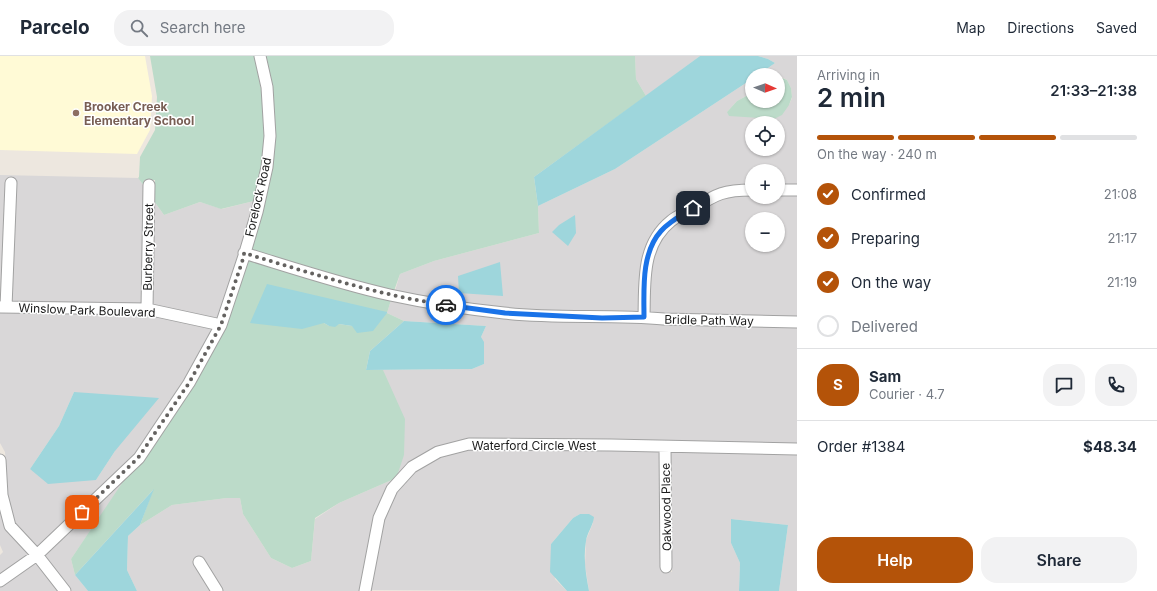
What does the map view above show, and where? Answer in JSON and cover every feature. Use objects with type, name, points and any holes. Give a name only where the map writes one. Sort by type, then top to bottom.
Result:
[{"type":"street","name":"Forelock Road","points":[[0,581],[37,555],[138,458],[189,383],[221,325],[257,212],[267,167],[270,136],[267,87],[260,56]]},
{"type":"street","points":[[3,307],[11,183]]},
{"type":"street","name":"Burberry Street","points":[[147,309],[149,185]]},
{"type":"street","points":[[644,317],[645,277],[648,256],[654,241],[660,232],[672,221],[715,195],[732,190],[745,190]]},
{"type":"street","points":[[785,190],[797,190]]},
{"type":"street","name":"Bridle Path Way","points":[[244,253],[382,293],[505,313],[602,318],[644,317],[664,319],[797,322]]},
{"type":"street","name":"Winslow Park Boulevard","points":[[3,307],[147,309],[221,325]]},
{"type":"street","name":"Waterford Circle West","points":[[365,591],[379,518],[392,489],[412,468],[438,452],[470,444],[797,449]]},
{"type":"street","name":"Oakwood Place","points":[[665,447],[666,567]]},
{"type":"street","points":[[0,460],[2,495],[10,526],[37,555],[65,591]]},
{"type":"street","points":[[199,562],[217,591]]},
{"type":"shaded area","name":"Brooker Creek Elementary School","points":[[0,56],[145,56],[152,96],[150,130],[137,154],[0,150]]},
{"type":"shaded area","points":[[635,56],[700,56],[646,96],[636,79]]},
{"type":"shaded area","points":[[758,56],[797,56],[797,185],[785,185],[785,164],[745,164],[745,185],[732,185],[714,190],[668,217],[656,228],[649,239],[642,256],[638,312],[602,313],[506,308],[432,298],[395,291],[400,274],[434,261],[539,233],[538,206],[615,169],[745,84],[745,97],[737,101],[727,112],[762,108],[785,108],[785,105],[789,105],[792,98],[791,88],[785,79],[785,68],[768,68],[775,63]]},
{"type":"shaded area","points":[[0,175],[138,178],[144,186],[142,304],[11,302],[16,179],[6,178],[0,302]]},
{"type":"shaded area","points":[[733,195],[745,195],[745,204],[785,204],[785,195],[797,195],[797,317],[649,313],[650,277],[653,257],[658,243],[675,225],[718,199]]},
{"type":"shaded area","points":[[154,201],[164,215],[200,202],[222,209],[254,201],[238,256],[239,257],[217,319],[153,306]]},
{"type":"shaded area","points":[[391,300],[505,318],[797,327],[797,444],[469,440],[397,476],[383,370],[472,369],[484,364],[481,337],[486,326],[404,321],[387,313]]},
{"type":"shaded area","points":[[0,312],[146,314],[213,328],[184,380],[134,455],[37,548],[15,524],[8,495],[5,452],[0,443]],"holes":[[[74,392],[115,451],[96,480],[30,469],[59,426]]]},
{"type":"shaded area","points":[[470,449],[610,450],[660,452],[661,572],[672,572],[671,452],[797,454],[797,591],[779,591],[788,525],[732,519],[731,543],[740,563],[739,591],[589,591],[585,565],[586,540],[593,523],[580,514],[573,518],[551,544],[555,579],[567,591],[371,590],[384,520],[397,491],[415,471],[441,456]]},
{"type":"shaded area","points":[[130,473],[71,559],[75,575],[88,591],[72,591],[44,555]]},
{"type":"shaded area","points":[[394,479],[374,517],[359,591],[223,591],[201,556],[192,560],[211,591],[137,591],[127,570],[128,536],[140,525],[172,505],[227,498],[240,498],[243,514],[271,558],[292,568],[311,561],[315,519],[339,503]]},
{"type":"shaded area","points":[[0,508],[29,554],[0,575],[0,555],[3,552],[0,545]]},
{"type":"shaded area","points":[[36,562],[58,591],[0,591],[0,587]]},
{"type":"green space","points":[[150,56],[255,56],[263,106],[265,136],[262,161],[254,201],[221,209],[200,202],[164,215],[154,201],[155,180],[144,180],[144,186],[138,178],[140,157],[155,130],[157,97]]},
{"type":"green space","points":[[266,56],[635,56],[636,79],[646,96],[534,177],[538,206],[539,233],[434,261],[400,274],[394,291],[315,270],[251,250],[272,168],[275,137],[272,87]]},
{"type":"green space","points":[[785,79],[791,88],[792,97],[789,105],[780,116],[729,116],[727,112],[737,101],[745,97],[745,108],[785,108]]},
{"type":"green space","points":[[249,260],[391,300],[387,313],[404,321],[370,351],[366,370],[383,370],[405,419],[404,455],[397,476],[394,479],[339,503],[315,518],[311,561],[292,568],[271,558],[243,514],[240,498],[227,498],[172,505],[140,525],[153,490],[75,575],[71,559],[225,330]],"holes":[[[387,313],[352,326],[339,324],[329,326],[324,323]]]},
{"type":"water","points":[[700,56],[758,56],[775,63],[768,68],[745,68],[745,84],[615,169],[538,206],[534,177]]},
{"type":"water","points":[[575,215],[576,233],[568,246],[552,232],[559,225]]},
{"type":"water","points":[[500,262],[503,296],[459,293],[458,276]]},
{"type":"water","points":[[267,284],[387,313],[373,331],[357,333],[352,326],[339,324],[335,327],[324,323],[302,329],[250,323]]},
{"type":"water","points":[[404,321],[486,326],[481,337],[484,342],[484,364],[472,369],[366,370],[370,351]]},
{"type":"water","points":[[74,392],[159,398],[115,451],[96,480],[48,484],[30,469],[59,426]]},
{"type":"water","points":[[154,489],[140,525],[128,536],[127,570],[137,591],[88,591],[75,575]]},
{"type":"water","points":[[580,514],[589,514],[594,517],[585,547],[585,566],[589,591],[567,591],[550,572],[551,544],[573,518]]},
{"type":"water","points":[[731,519],[788,525],[779,591],[739,591],[740,563],[731,543]]},
{"type":"way so far","points":[[82,512],[138,458],[189,383],[221,325],[244,253],[390,295],[446,305]]},
{"type":"place","name":"Brooker Creek Elementary School","points":[[76,113]]},
{"type":"route","points":[[446,305],[505,313],[602,318],[644,317],[645,277],[648,256],[654,241],[660,232],[672,221],[693,208]]}]
